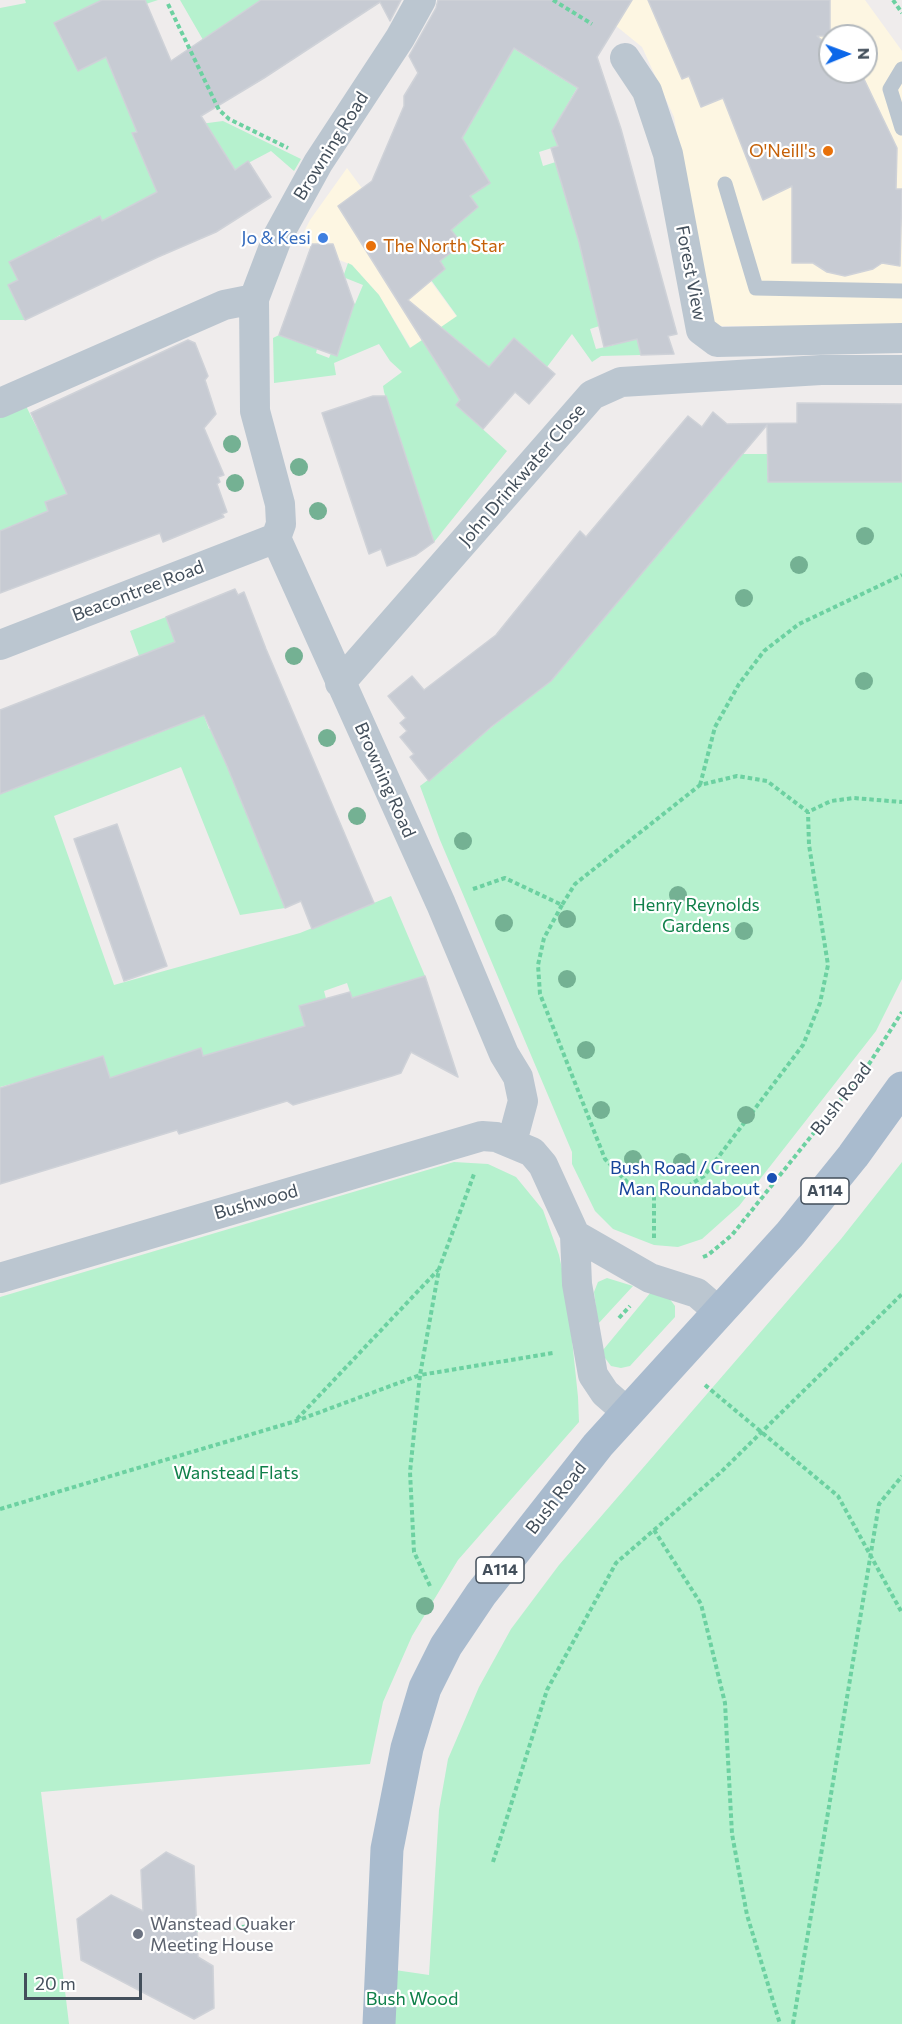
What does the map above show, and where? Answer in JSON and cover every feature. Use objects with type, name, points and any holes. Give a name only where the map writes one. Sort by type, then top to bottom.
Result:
[{"type":"main road","name":"Bush Road","points":[[379,2024],[387,1849],[407,1748],[425,1688],[446,1646],[481,1594],[598,1445],[790,1234],[846,1165],[902,1088]]},
{"type":"street","name":"Browning Road","points":[[421,0],[400,38],[318,163],[278,236],[254,299],[255,411],[280,504],[281,524],[276,537],[441,904],[504,1054],[518,1077],[523,1101],[512,1142]]},
{"type":"street","name":"Forest View","points":[[625,58],[647,91],[668,154],[701,330],[717,342],[902,338]]},
{"type":"street","points":[[0,403],[224,305],[254,299]]},
{"type":"street","name":"John Drinkwater Close","points":[[340,683],[592,395],[621,382],[821,370],[902,370]]},
{"type":"street","name":"Beacontree Road","points":[[0,645],[276,537]]},
{"type":"street","name":"Bushwood","points":[[0,1278],[482,1136],[512,1142]]},
{"type":"street","points":[[512,1142],[532,1152],[543,1165],[575,1235],[577,1284],[593,1374],[605,1393],[628,1413]]},
{"type":"street","points":[[575,1235],[650,1278],[697,1293],[719,1312]]},
{"type":"lane","points":[[902,69],[890,89],[902,128]]},
{"type":"lane","points":[[725,184],[756,288],[902,291]]},
{"type":"path","points":[[553,0],[592,24]]},
{"type":"path","points":[[893,0],[902,13]]},
{"type":"path","points":[[168,4],[219,110],[229,119],[318,163]]},
{"type":"path","points":[[700,785],[715,727],[739,684],[764,651],[799,624],[902,575]]},
{"type":"path","points":[[737,776],[767,781],[808,812],[809,844],[828,965],[820,1004],[803,1045],[704,1176],[680,1191],[654,1192],[627,1182],[605,1160],[540,994],[538,965],[544,938],[575,884],[700,785],[737,776]]},
{"type":"path","points":[[808,812],[831,801],[854,798],[902,802]]},
{"type":"path","points":[[462,892],[505,878],[562,905]]},
{"type":"path","name":"Bush Road","points":[[698,1258],[708,1255],[732,1235],[869,1064],[902,1012]]},
{"type":"path","points":[[430,1586],[414,1552],[411,1484],[420,1375],[439,1269],[479,1162],[482,1136]]},
{"type":"path","points":[[654,1192],[654,1245]]},
{"type":"path","points":[[296,1420],[439,1269]]},
{"type":"path","points":[[493,1862],[546,1690],[616,1563],[764,1432],[902,1294]]},
{"type":"path","points":[[615,1322],[637,1298]]},
{"type":"path","points":[[0,1509],[296,1420],[420,1375],[558,1352]]},
{"type":"path","points":[[705,1385],[838,1496],[902,1613]]},
{"type":"path","points":[[793,2024],[879,1504],[902,1476]]},
{"type":"path","points":[[654,1530],[701,1604],[725,1702],[732,1834],[747,1914],[780,2024]]},
{"type":"path","points":[[197,1930],[284,1924]]},
{"type":"shaded area","points":[[618,0],[865,0],[902,51],[902,326],[718,326],[708,319],[674,117],[642,47],[605,17]]},
{"type":"shaded area","points":[[347,168],[457,317],[411,348],[379,295],[352,265],[298,244],[310,220]]},
{"type":"green space","points":[[25,0],[158,0],[131,9],[153,125],[132,133],[223,121],[301,159],[294,171],[271,151],[235,170],[224,153],[179,202],[121,210],[111,216],[118,230],[109,234],[100,216],[88,221],[98,241],[69,254],[60,235],[50,241],[59,260],[41,246],[29,252],[37,270],[22,256],[10,262],[18,280],[9,285],[25,320],[0,320],[0,8],[26,3]],"holes":[[[54,23],[92,63],[78,71]]]},
{"type":"green space","points":[[180,0],[268,0],[223,26],[235,45],[206,45]]},
{"type":"green space","points":[[492,35],[577,88],[559,119],[561,128],[558,146],[539,152],[543,166],[562,160],[631,316],[590,329],[596,349],[614,345],[636,332],[641,355],[601,356],[592,362],[572,334],[547,367],[514,339],[456,405],[507,451],[434,542],[384,392],[383,386],[402,372],[390,361],[379,344],[334,363],[336,375],[274,383],[273,338],[279,335],[317,349],[316,353],[329,358],[336,341],[341,343],[348,321],[338,297],[355,304],[363,285],[343,277],[348,263],[379,295],[410,348],[422,340],[436,362],[463,346],[441,327],[457,316],[431,280],[445,268],[427,244],[461,244],[451,230],[477,207],[470,196],[490,183],[481,168],[465,178],[451,171],[474,84],[489,92],[498,76],[442,41]]},
{"type":"green space","points":[[26,406],[44,442],[50,440],[58,457],[64,454],[83,473],[112,551],[106,554],[82,489],[46,502],[51,518],[34,525],[31,518],[0,531],[0,415]]},
{"type":"green space","name":"Henry Reynolds Gardens","points":[[743,454],[767,454],[768,482],[902,482],[902,979],[876,1031],[739,1206],[702,1239],[678,1247],[654,1245],[613,1229],[595,1211],[572,1164],[572,1152],[440,840],[420,786],[514,709],[590,634]]},
{"type":"green space","points":[[166,617],[209,729],[236,718],[227,766],[285,908],[240,915],[181,767],[54,816],[114,985],[300,933],[391,896],[425,976],[352,998],[347,983],[324,991],[331,1017],[322,1020],[316,1001],[299,1006],[305,1026],[203,1056],[201,1048],[108,1095],[101,1072],[107,1070],[103,1056],[84,1062],[95,1095],[33,1090],[30,1079],[0,1087],[0,794],[18,787],[77,733],[88,760],[166,730],[130,631]]},
{"type":"green space","name":"Wanstead Flats","points":[[454,1162],[488,1164],[516,1177],[543,1210],[559,1255],[567,1292],[579,1422],[458,1560],[412,1636],[383,1702],[370,1764],[41,1792],[69,2024],[0,2024],[0,1297]]},
{"type":"green space","name":"Bush Wood","points":[[902,1162],[902,2024],[373,2024],[395,1970],[429,1975],[439,1810],[448,1759],[479,1687],[511,1629],[559,1565],[841,1239]]},
{"type":"green space","points":[[607,1278],[633,1286],[598,1324],[594,1292],[598,1282]]},
{"type":"green space","points":[[651,1292],[669,1298],[675,1306],[675,1317],[630,1366],[621,1368],[611,1366],[603,1350]]},
{"type":"building","points":[[102,0],[145,0],[171,61],[261,0],[401,0],[390,21],[380,2],[201,116],[235,170],[248,161],[271,197],[216,232],[25,320],[8,285],[18,280],[9,262],[100,216],[102,221],[157,192],[132,133],[137,132],[106,57],[78,71],[54,23]]},
{"type":"building","points":[[438,0],[632,0],[597,57],[621,129],[677,334],[668,336],[674,354],[641,355],[637,339],[604,347],[579,242],[551,148],[558,146],[552,131],[578,88],[514,48],[462,138],[490,183],[470,196],[478,207],[451,230],[462,244],[440,261],[445,269],[408,300],[489,367],[514,338],[555,374],[529,404],[515,392],[483,429],[456,405],[460,400],[338,206],[372,181],[404,106],[404,96],[418,73],[409,56],[436,8]]},
{"type":"building","points":[[648,0],[830,0],[830,24],[818,24],[818,84],[866,84],[897,148],[896,189],[902,189],[900,266],[882,263],[873,269],[845,276],[827,272],[813,263],[792,263],[792,186],[763,200],[723,98],[701,107],[689,76],[682,79]]},
{"type":"building","points":[[312,244],[333,244],[354,304],[337,356],[279,335]]},
{"type":"building","points":[[188,340],[195,343],[208,376],[205,380],[216,414],[204,428],[224,475],[218,477],[220,482],[217,484],[227,512],[222,514],[224,517],[163,542],[160,533],[0,593],[0,531],[48,511],[45,502],[67,494],[31,413]]},
{"type":"building","points":[[373,396],[386,396],[434,542],[416,555],[387,566],[381,549],[369,554],[322,413]]},
{"type":"building","points":[[797,403],[902,404],[902,482],[768,482],[767,425],[551,681],[491,727],[429,781],[410,757],[414,754],[400,737],[407,731],[400,723],[406,718],[388,696],[412,676],[424,690],[496,635],[580,531],[586,537],[688,416],[702,427],[713,412],[727,424],[797,423]]},
{"type":"building","points":[[235,589],[238,595],[244,592],[374,903],[312,929],[301,901],[285,908],[204,715],[0,794],[0,710],[175,642],[166,617]]},
{"type":"building","points":[[117,824],[167,966],[124,981],[74,839]]},
{"type":"building","points":[[425,976],[458,1077],[411,1052],[401,1073],[392,1076],[293,1105],[287,1101],[179,1134],[177,1130],[0,1184],[0,1088],[103,1056],[110,1078],[201,1048],[203,1056],[305,1026],[299,1006],[350,992],[352,998]]},
{"type":"building","name":"Wanstead Quaker Meeting House","points":[[166,1852],[194,1866],[198,1957],[213,1966],[214,2008],[194,2019],[81,1960],[77,1919],[111,1895],[143,1911],[141,1870]]},
{"type":"place","name":"O'Neill's","points":[[828,151]]},
{"type":"place","name":"Jo & Kesi","points":[[323,238]]},
{"type":"place","name":"The North Star","points":[[371,246]]},
{"type":"place","name":"Bush Road / Green Man Roundabout","points":[[772,1178]]},
{"type":"place","name":"Wanstead Quaker Meeting House","points":[[138,1934]]}]
